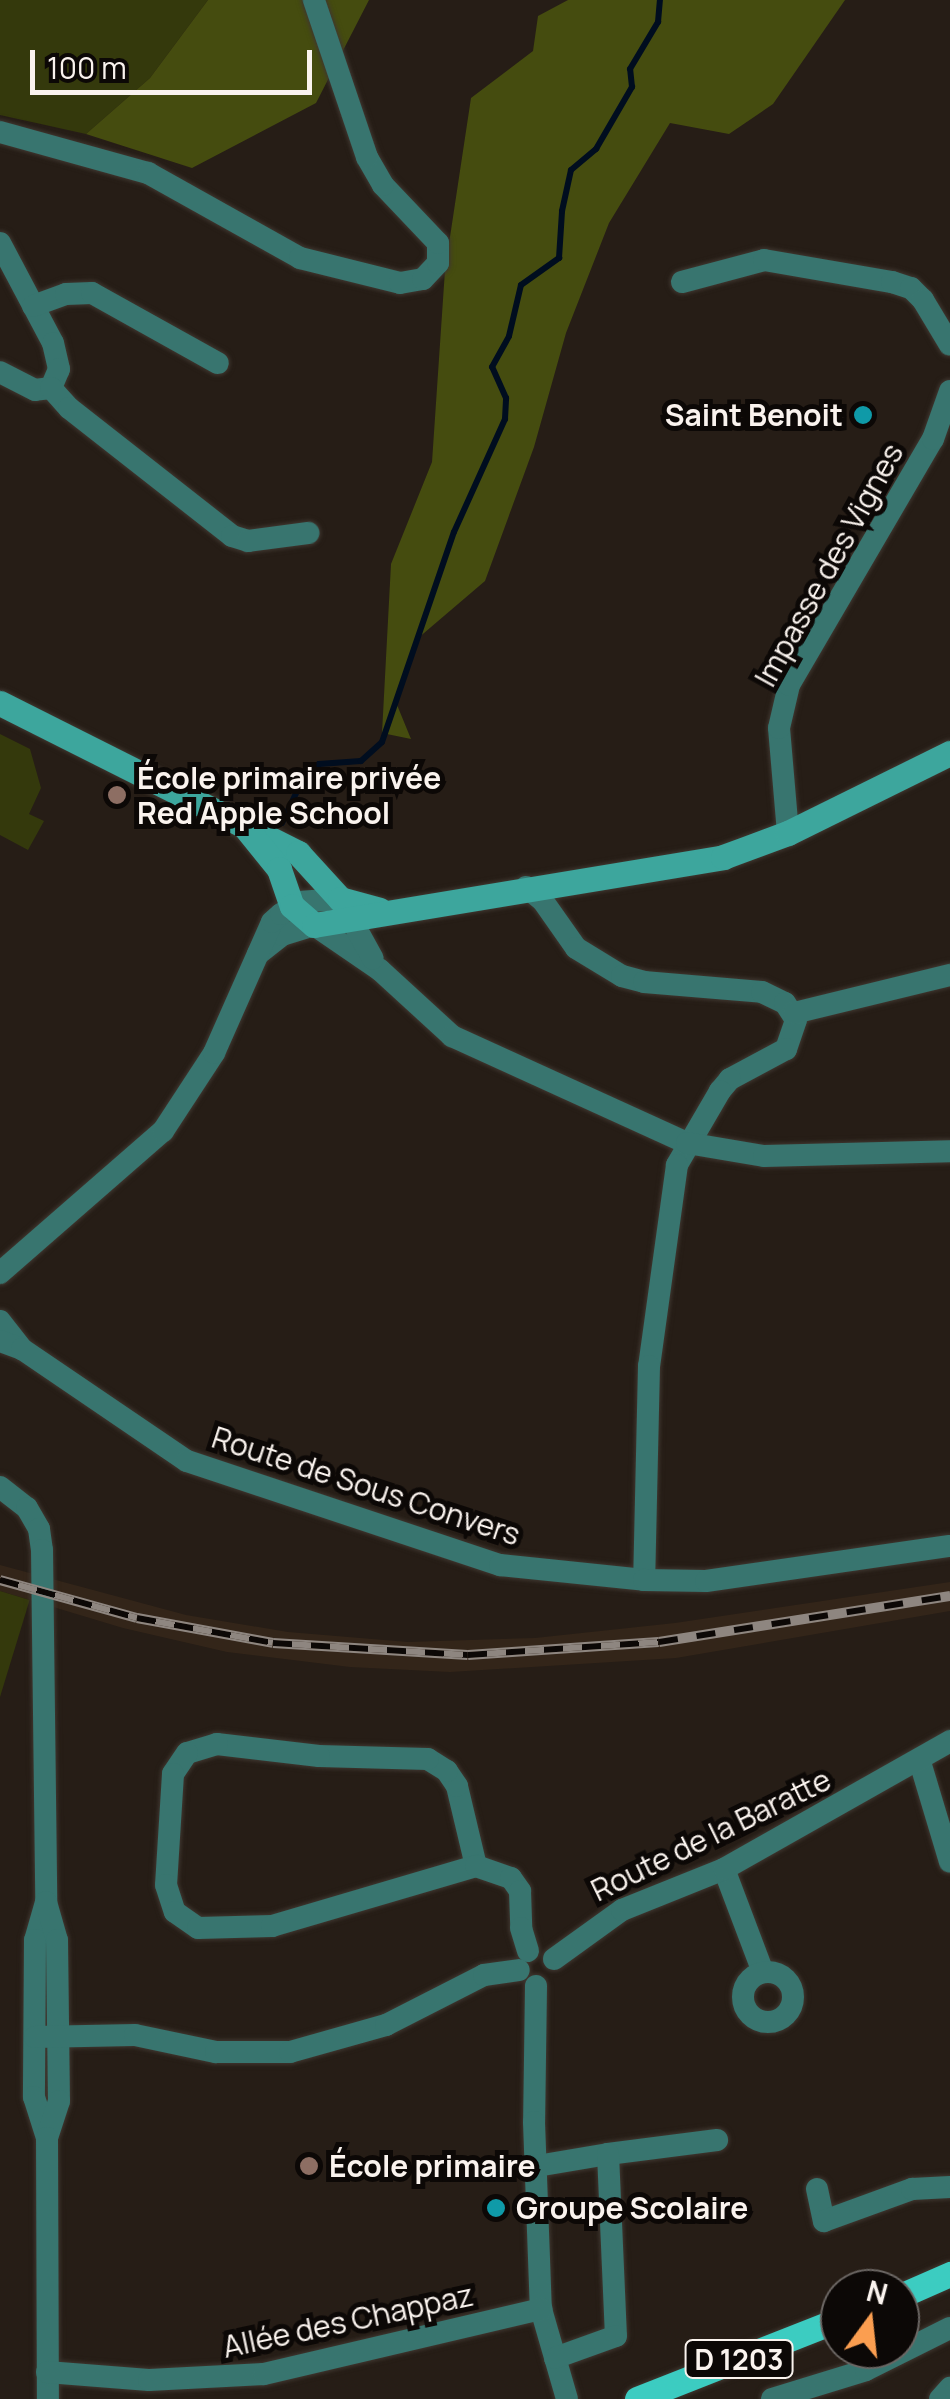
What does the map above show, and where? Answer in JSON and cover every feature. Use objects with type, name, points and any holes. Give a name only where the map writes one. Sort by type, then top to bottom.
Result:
[{"type":"main road","points":[[920,2287],[950,2274]]},
{"type":"main road","points":[[920,2302],[950,2291]]},
{"type":"main road","name":"D 1203","points":[[637,2399],[820,2327]]},
{"type":"main road","name":"D 1203","points":[[681,2399],[820,2342]]},
{"type":"street","points":[[0,132],[148,174],[300,258],[356,274],[413,283],[438,263],[438,243],[383,185],[368,157],[316,9]]},
{"type":"street","points":[[0,243],[58,356],[59,369],[52,388]]},
{"type":"street","points":[[682,282],[764,260],[892,282],[911,288],[923,300],[950,345]]},
{"type":"street","points":[[33,306],[66,294],[92,293],[218,362]]},
{"type":"street","points":[[0,372],[35,390],[52,388]]},
{"type":"street","points":[[52,388],[69,408],[232,536],[248,542],[308,533]]},
{"type":"street","name":"Impasse des Vignes","points":[[788,832],[779,728],[790,685],[933,439],[950,390]]},
{"type":"street","points":[[0,703],[298,853],[346,909],[380,970]]},
{"type":"street","points":[[0,1273],[164,1131],[214,1053],[272,922],[292,906],[320,898],[346,909],[385,911],[679,867],[788,832],[950,753]]},
{"type":"street","points":[[245,827],[279,869],[292,906],[380,970],[452,1036],[687,1142],[764,1156],[950,1151]]},
{"type":"street","points":[[526,887],[542,901],[576,948],[622,976],[644,982],[762,992],[776,996],[796,1020],[786,1049],[730,1079],[687,1142],[670,1191],[650,1366],[644,1580]]},
{"type":"street","points":[[258,954],[282,935],[346,909]]},
{"type":"street","points":[[794,1013],[950,976]]},
{"type":"street","name":"Route de Sous Convers","points":[[0,1321],[11,1345],[160,1446],[205,1468],[482,1561],[644,1580],[706,1581],[950,1546]]},
{"type":"street","points":[[0,1487],[27,1508],[39,1529],[42,1550],[46,1902],[35,1940],[47,2037],[34,2098],[47,2138],[48,2399]]},
{"type":"street","name":"Route de la Baratte","points":[[554,1959],[622,1910],[724,1869],[920,1762],[950,1741]]},
{"type":"street","points":[[476,1866],[457,1786],[447,1771],[428,1758],[319,1756],[217,1744],[187,1753],[174,1774],[166,1885],[175,1912],[198,1928],[272,1926],[476,1866],[511,1878],[520,1891],[528,1969],[541,2309],[568,2399]]},
{"type":"street","points":[[920,1762],[950,1862]]},
{"type":"street","points":[[724,1869],[763,1972]]},
{"type":"street","points":[[47,2037],[135,2036],[216,2052],[290,2052],[386,2025],[484,1975],[528,1969],[552,1979],[554,1959],[543,1950],[528,1969]]},
{"type":"street","points":[[537,2166],[717,2140]]},
{"type":"street","points":[[555,2358],[616,2336],[608,2154]]},
{"type":"street","points":[[817,2189],[824,2221],[912,2189],[950,2188]]},
{"type":"street","name":"Allée des Chappaz","points":[[47,2372],[150,2380],[245,2376],[541,2309]]},
{"type":"street","points":[[772,2399],[866,2370],[950,2328]]},
{"type":"street","points":[[940,2399],[950,2388]]},
{"type":"shaded area","points":[[0,1565],[186,1615],[288,1632],[408,1642],[535,1638],[675,1623],[950,1582],[950,1611],[676,1658],[450,1672],[350,1667],[227,1652],[123,1628],[0,1591]]},
{"type":"green space","points":[[0,0],[208,0],[150,78],[86,134],[0,115]]},
{"type":"green space","points":[[208,0],[369,0],[316,103],[192,168],[86,134],[150,78]]},
{"type":"green space","points":[[568,0],[845,0],[773,104],[729,134],[670,123],[609,223],[566,333],[534,447],[485,581],[417,639],[395,700],[411,739],[382,733],[391,564],[432,462],[445,270],[471,98],[533,51],[538,16]]},
{"type":"green space","points":[[0,734],[30,749],[41,788],[29,814],[44,821],[28,850],[0,835]]},
{"type":"green space","points":[[0,1591],[30,1600],[0,1697]]},
{"type":"waterway","points":[[282,823],[300,785],[319,764],[361,761],[382,742],[454,532],[505,419],[506,398],[492,367],[509,336],[521,285],[559,258],[562,211],[571,170],[596,149],[632,87],[630,69],[658,22],[660,0]]},
{"type":"railway","points":[[0,1580],[137,1618],[273,1643],[468,1655],[659,1642],[950,1596]]},
{"type":"place","name":"Saint Benoit","points":[[863,415]]},
{"type":"place","name":"École primaire privée Red Apple School","points":[[117,795]]},
{"type":"place","name":"École primaire","points":[[309,2166]]},
{"type":"place","name":"Groupe Scolaire","points":[[496,2208]]}]
